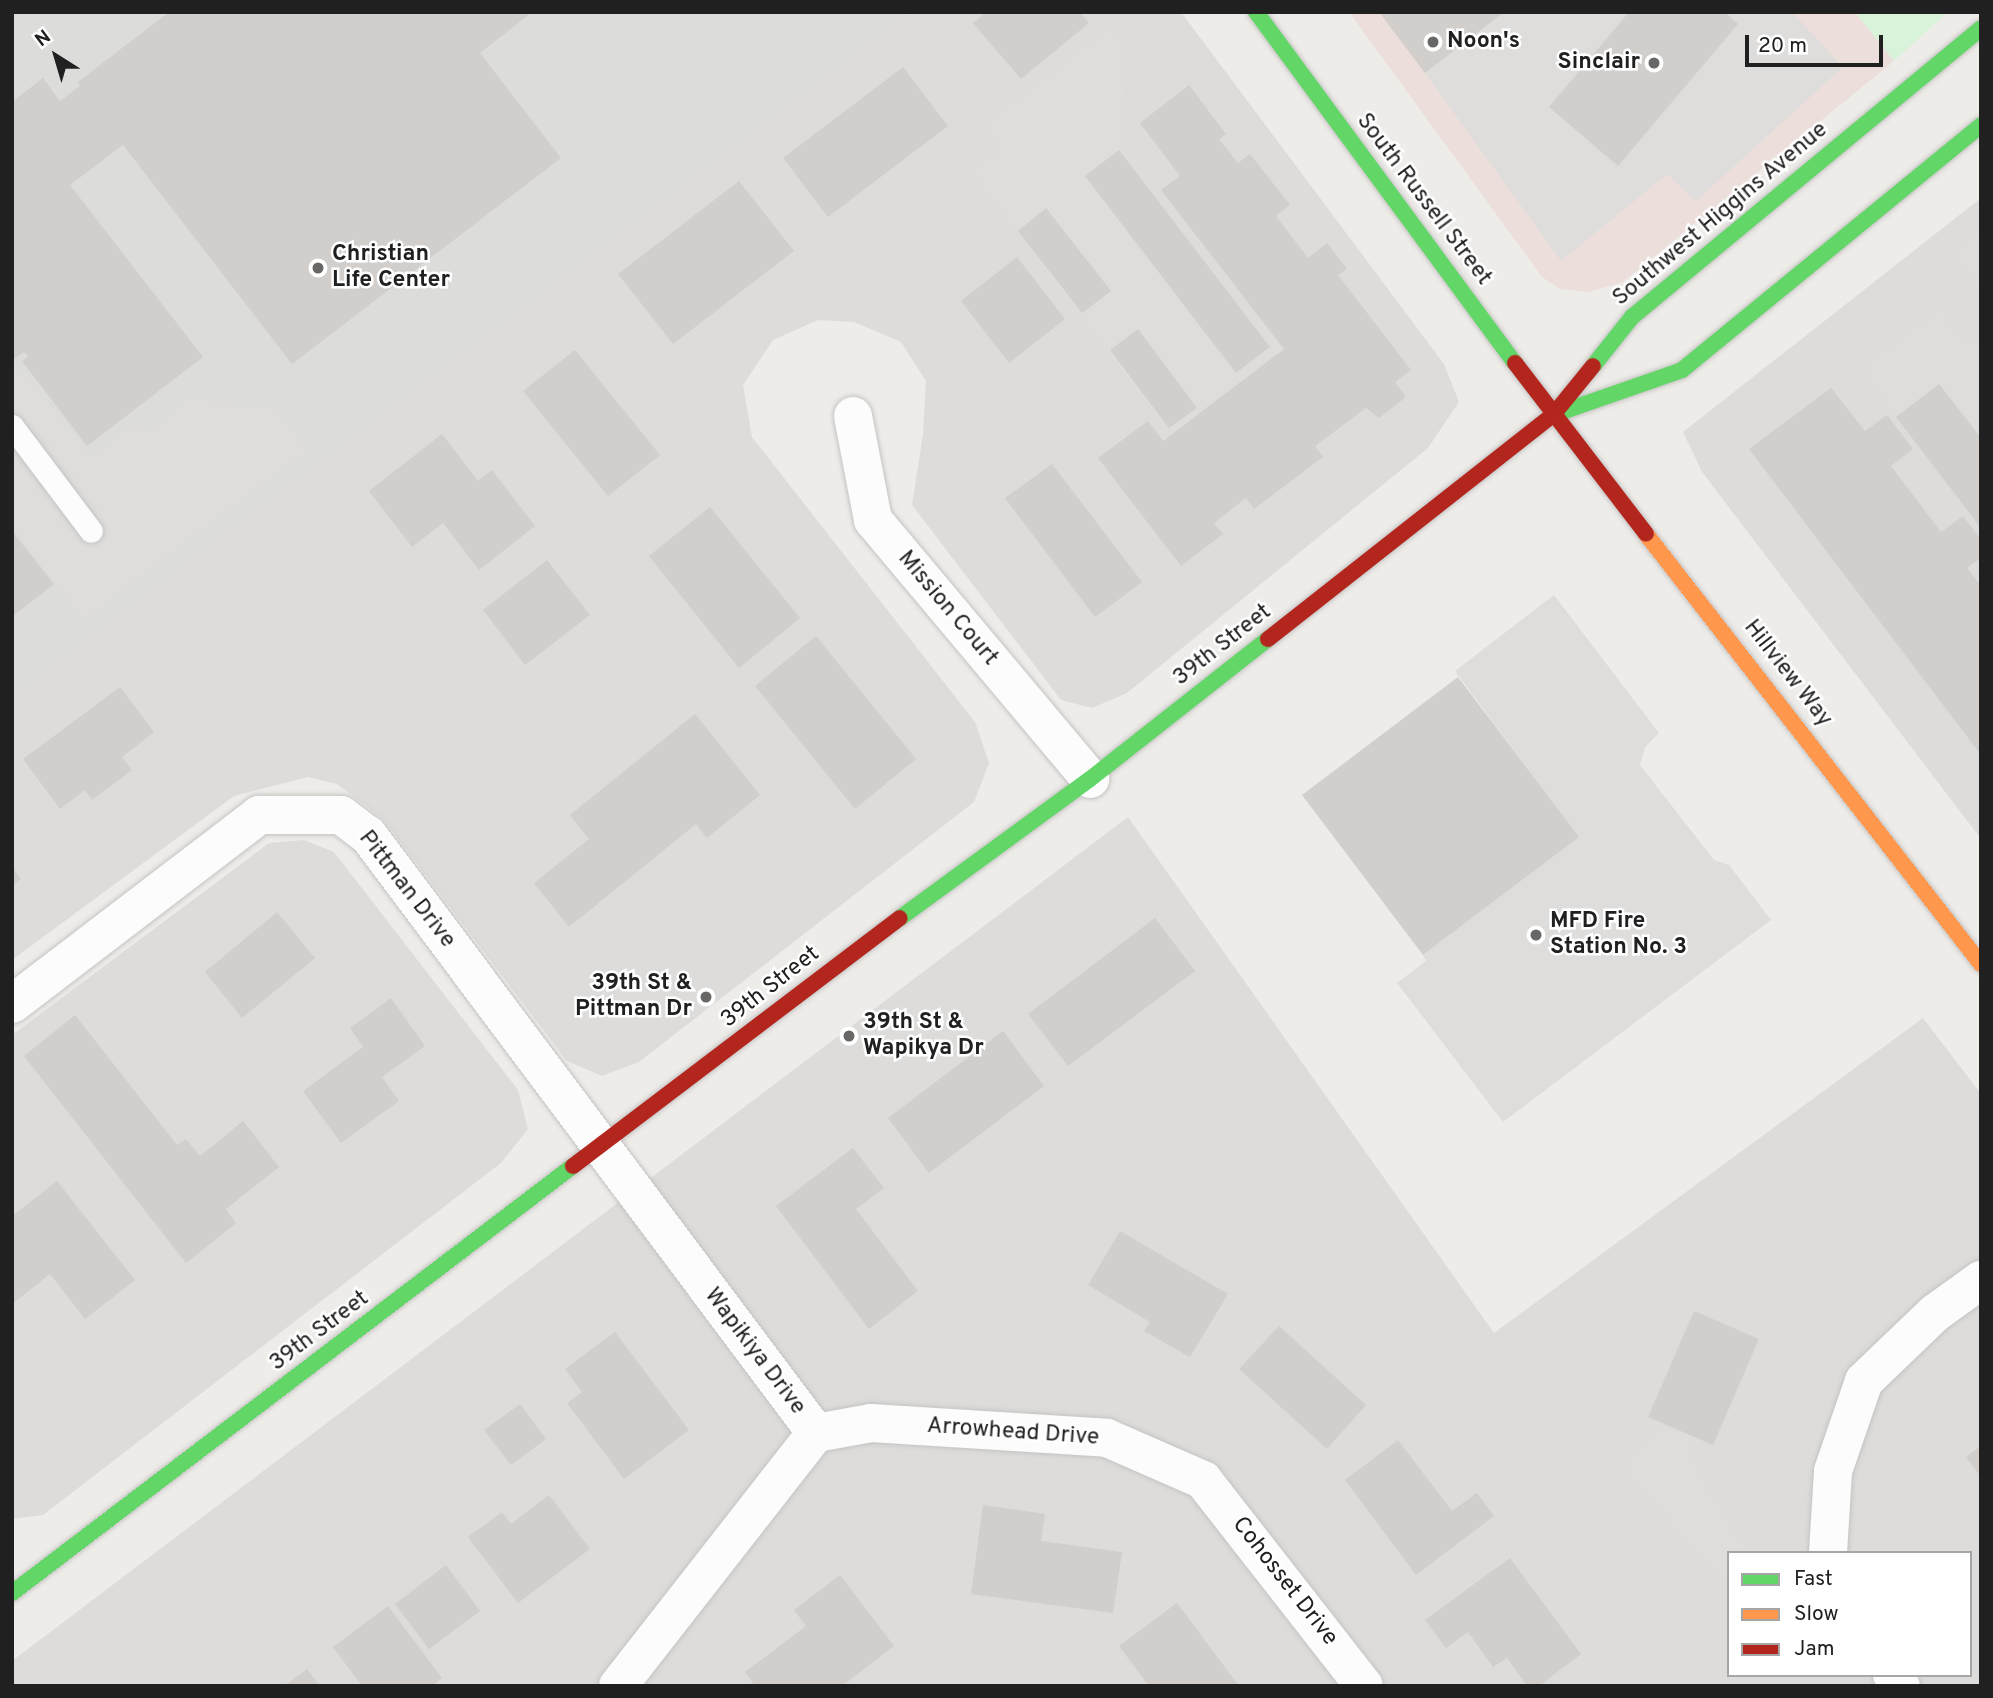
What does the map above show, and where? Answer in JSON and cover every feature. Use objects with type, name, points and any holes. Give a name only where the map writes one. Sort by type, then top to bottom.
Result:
[{"type":"main road","name":"South Russell Street","points":[[1256,12],[1553,415]]},
{"type":"main road","name":"Southwest Higgins Avenue","points":[[1553,415],[1632,317],[1981,28]]},
{"type":"main road","points":[[1553,415],[1682,370],[1981,125]]},
{"type":"main road","name":"39th Street","points":[[12,1593],[600,1149],[868,942],[1090,779],[1553,415]]},
{"type":"main road","name":"Hillview Way","points":[[1553,415],[1981,964]]},
{"type":"street","name":"Mission Court","points":[[853,416],[873,520],[1090,779]]},
{"type":"street","name":"Pittman Drive","points":[[12,1004],[259,816],[341,815],[368,835],[600,1149]]},
{"type":"street","name":"Wapikiya Drive","points":[[600,1149],[816,1433],[618,1686]]},
{"type":"street","points":[[1828,1551],[1833,1471],[1864,1381],[1935,1313],[1981,1280]]},
{"type":"street","name":"Arrowhead Drive","points":[[816,1433],[871,1423],[1107,1438],[1203,1480]]},
{"type":"street","name":"Cohosset Drive","points":[[1203,1480],[1364,1686]]},
{"type":"lane","points":[[12,426],[91,531]]},
{"type":"shaded area","points":[[12,12],[908,12],[12,695]]},
{"type":"shaded area","points":[[908,12],[1181,12],[1444,364],[1459,402],[1428,448],[1127,693],[1092,708],[1061,700],[912,505],[923,434],[926,381],[901,342],[854,322],[818,320],[773,340],[743,385],[752,437],[975,722],[989,763],[974,802],[639,1062],[602,1076],[567,1061],[383,819],[337,784],[308,777],[234,796],[12,960],[12,695]]},
{"type":"shaded area","points":[[1349,12],[1855,12],[1894,61],[1623,282],[1589,292],[1560,289],[1542,277]]},
{"type":"shaded area","points":[[1504,12],[1792,12],[1843,67],[1696,201],[1667,174],[1561,261],[1425,73]]},
{"type":"shaded area","points":[[1110,28],[1128,52],[1119,150],[1255,326],[1261,321],[1284,349],[1172,435],[972,173],[999,149],[983,125]]},
{"type":"shaded area","points":[[1981,198],[1981,839],[1702,472],[1683,432]]},
{"type":"shaded area","points":[[1981,229],[1981,292],[1951,252]]},
{"type":"shaded area","points":[[1940,309],[1965,341],[1981,344],[1981,438],[1940,384],[1896,417],[1862,368]]},
{"type":"shaded area","points":[[12,370],[25,371],[90,456],[132,425],[152,428],[189,399],[274,406],[307,451],[83,621],[12,525]]},
{"type":"shaded area","points":[[1554,595],[1659,733],[1645,747],[1640,765],[1714,860],[1729,865],[1771,920],[1503,1122],[1397,983],[1426,961],[1423,955],[1578,837],[1455,671]]},
{"type":"shaded area","points":[[1128,817],[1494,1333],[1923,1018],[1981,1094],[1981,1686],[12,1686],[12,1661]]},
{"type":"shaded area","points":[[304,840],[334,852],[518,1090],[528,1129],[501,1163],[43,1515],[12,1519],[12,1035],[269,843]]},
{"type":"shaded area","points":[[1661,1423],[1692,1436],[1696,1467],[1737,1535],[1757,1551],[1727,1551],[1727,1587],[1623,1470]]},
{"type":"green space","points":[[1855,12],[1948,12],[1894,61]]},
{"type":"building","name":"Christian Life Center","points":[[169,12],[532,12],[480,53],[561,158],[292,364],[123,145],[70,185],[203,357],[87,446],[22,361],[28,357],[24,352],[12,361],[12,102],[43,78],[60,101],[80,86],[78,82]]},
{"type":"building","points":[[986,12],[1080,12],[1089,23],[1021,79],[973,23]]},
{"type":"building","name":"Noon's","points":[[1379,12],[1504,12],[1425,73]]},
{"type":"building","points":[[1629,12],[1724,12],[1738,24],[1618,166],[1549,107]]},
{"type":"building","points":[[903,67],[948,126],[828,217],[783,158]]},
{"type":"building","points":[[1189,85],[1226,134],[1219,139],[1238,163],[1250,154],[1290,205],[1276,216],[1308,258],[1327,243],[1347,269],[1338,275],[1411,370],[1395,382],[1406,397],[1379,418],[1366,408],[1315,446],[1323,457],[1254,509],[1246,498],[1214,523],[1223,534],[1181,566],[1098,458],[1148,421],[1163,441],[1284,349],[1161,190],[1180,176],[1140,123]]},
{"type":"building","points":[[1119,150],[1270,347],[1236,373],[1085,176]]},
{"type":"building","points":[[739,181],[794,251],[673,344],[618,274]]},
{"type":"building","points":[[1046,208],[1111,291],[1082,313],[1018,231]]},
{"type":"building","points":[[1017,257],[1065,319],[1009,363],[961,301]]},
{"type":"building","points":[[1138,329],[1197,408],[1169,428],[1110,350]]},
{"type":"building","points":[[575,350],[660,455],[608,496],[523,391]]},
{"type":"building","points":[[1939,384],[1981,438],[1981,528],[1896,417]]},
{"type":"building","points":[[1831,388],[1865,431],[1887,415],[1913,449],[1891,466],[1941,532],[1963,516],[1981,540],[1981,558],[1967,568],[1981,586],[1981,755],[1749,449]]},
{"type":"building","points":[[442,434],[478,481],[492,470],[535,526],[479,570],[443,523],[412,547],[369,491]]},
{"type":"building","points":[[1052,464],[1142,582],[1095,617],[1005,498]]},
{"type":"building","points":[[710,507],[800,618],[739,668],[649,556]]},
{"type":"building","points":[[12,531],[54,584],[12,617]]},
{"type":"building","points":[[547,560],[590,615],[525,665],[483,610]]},
{"type":"building","points":[[816,636],[916,759],[855,809],[755,686]]},
{"type":"building","points":[[1458,677],[1579,837],[1423,955],[1302,795]]},
{"type":"building","points":[[120,687],[154,732],[122,757],[132,770],[92,800],[85,790],[60,809],[23,759]]},
{"type":"building","points":[[695,714],[760,795],[707,838],[696,824],[569,927],[534,883],[589,839],[570,815]]},
{"type":"building","points":[[12,867],[21,879],[12,886]]},
{"type":"building","points":[[277,912],[315,958],[242,1018],[205,972]]},
{"type":"building","points":[[1155,918],[1195,971],[1068,1066],[1028,1014]]},
{"type":"building","points":[[391,998],[425,1046],[382,1077],[399,1101],[341,1143],[303,1091],[363,1047],[350,1028]]},
{"type":"building","points":[[75,1015],[177,1145],[186,1139],[200,1156],[243,1121],[279,1167],[226,1209],[236,1223],[186,1263],[24,1056]]},
{"type":"building","points":[[1003,1031],[1044,1086],[929,1173],[888,1118]]},
{"type":"building","points":[[853,1148],[884,1188],[856,1209],[918,1291],[869,1329],[776,1206]]},
{"type":"building","points":[[57,1181],[135,1280],[85,1319],[50,1274],[12,1304],[12,1216]]},
{"type":"building","points":[[1120,1231],[1228,1294],[1190,1357],[1144,1331],[1150,1322],[1088,1285]]},
{"type":"building","points":[[1694,1311],[1759,1339],[1713,1445],[1648,1417]]},
{"type":"building","points":[[1279,1326],[1366,1405],[1327,1449],[1239,1369]]},
{"type":"building","points":[[615,1332],[689,1430],[624,1479],[567,1403],[582,1392],[565,1369]]},
{"type":"building","points":[[520,1404],[546,1439],[511,1465],[484,1430]]},
{"type":"building","points":[[1398,1440],[1452,1511],[1477,1493],[1494,1516],[1416,1575],[1345,1480]]},
{"type":"building","points":[[1981,1446],[1981,1477],[1966,1457]]},
{"type":"building","points":[[549,1495],[590,1549],[518,1603],[468,1537],[502,1512],[511,1524]]},
{"type":"building","points":[[983,1505],[1045,1514],[1041,1541],[1122,1552],[1113,1613],[971,1594]]},
{"type":"building","points":[[1510,1558],[1581,1654],[1539,1686],[1527,1686],[1507,1658],[1493,1667],[1468,1632],[1446,1648],[1425,1620]]},
{"type":"building","points":[[446,1565],[480,1611],[429,1649],[395,1604]]},
{"type":"building","points":[[840,1575],[894,1646],[842,1686],[755,1686],[745,1672],[806,1626],[794,1610]]},
{"type":"building","points":[[1177,1603],[1239,1686],[1149,1686],[1119,1646]]},
{"type":"building","points":[[388,1606],[442,1678],[432,1686],[362,1686],[333,1647]]},
{"type":"building","points":[[307,1669],[320,1686],[284,1686]]},
{"type":"traffic: fast","points":[[1256,12],[1515,363]]},
{"type":"traffic: fast","points":[[1593,366],[1632,317],[1981,28]]},
{"type":"traffic: fast","points":[[1553,415],[1682,370],[1981,125]]},
{"type":"traffic: fast","points":[[900,918],[1090,779],[1268,639]]},
{"type":"traffic: fast","points":[[12,1593],[573,1166]]},
{"type":"traffic: slow","points":[[1646,534],[1981,964]]},
{"type":"traffic: jam","points":[[1515,363],[1646,534]]},
{"type":"traffic: jam","points":[[1268,639],[1553,415],[1593,366]]},
{"type":"traffic: jam","points":[[573,1166],[900,918]]},
{"type":"place","name":"Noon's","points":[[1433,42]]},
{"type":"place","name":"Sinclair","points":[[1654,63]]},
{"type":"place","name":"Christian Life Center","points":[[318,268]]},
{"type":"place","name":"MFD Fire Station No. 3","points":[[1536,935]]},
{"type":"place","name":"39th St & Pittman Dr","points":[[706,997]]},
{"type":"place","name":"39th St & Wapikya Dr","points":[[849,1036]]}]
